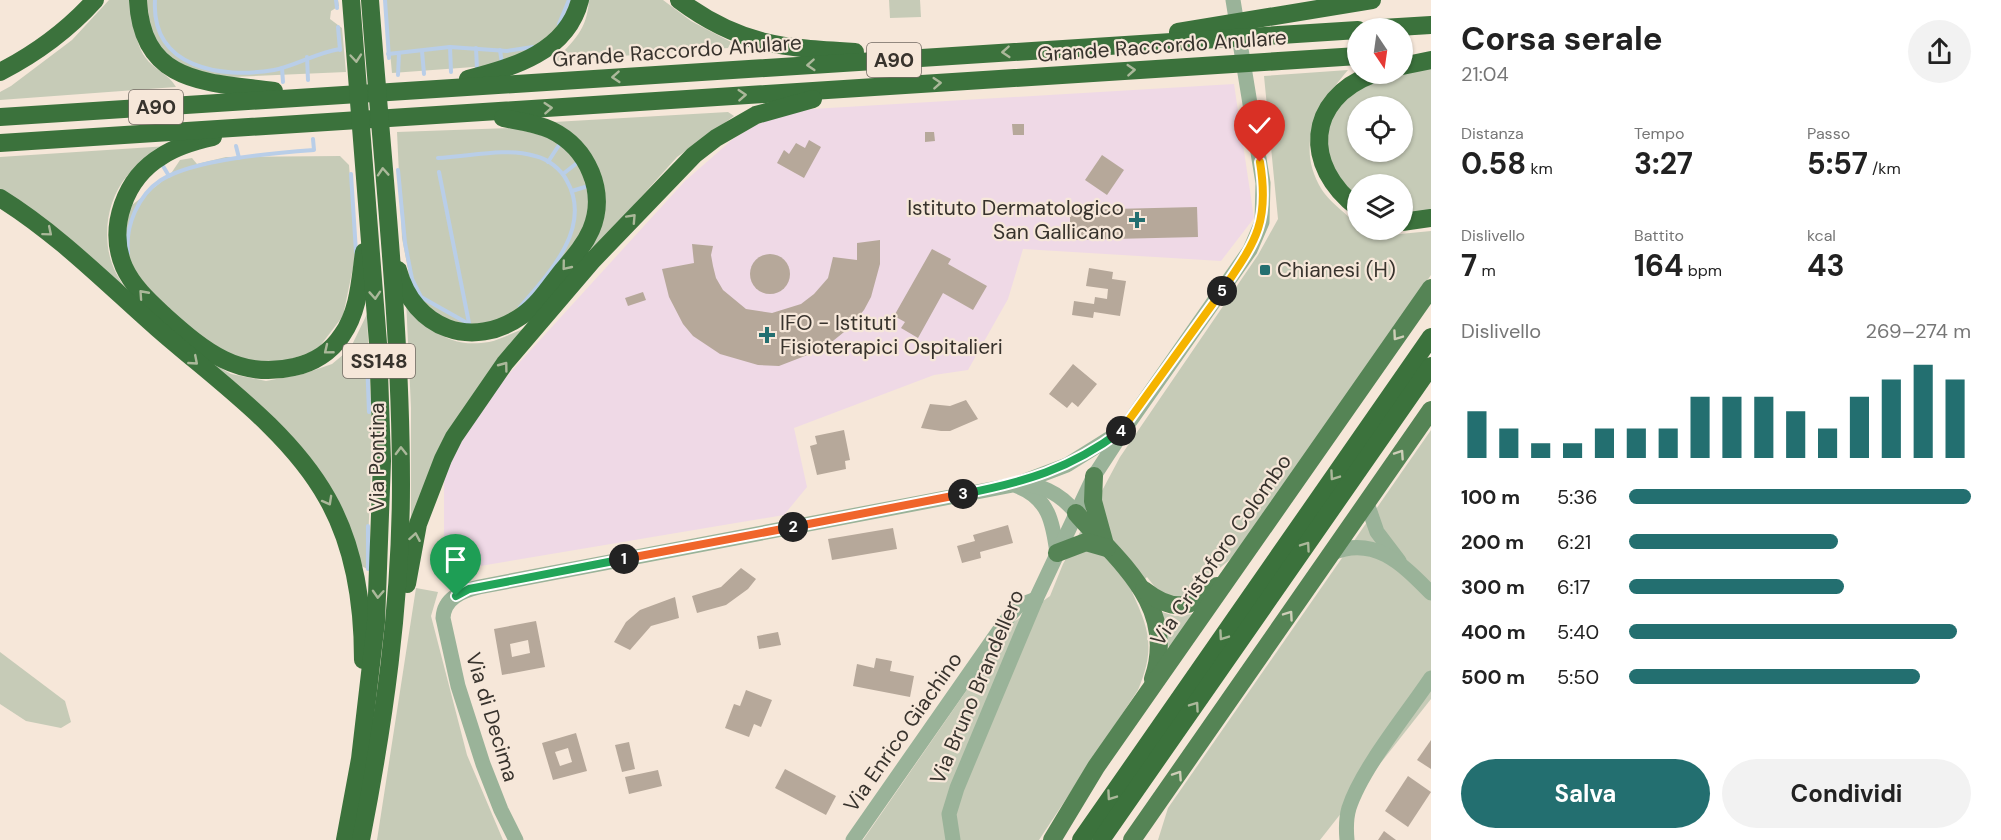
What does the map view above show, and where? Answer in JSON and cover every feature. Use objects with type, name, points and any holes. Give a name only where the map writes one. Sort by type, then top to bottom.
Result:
[{"type":"highway","points":[[0,72],[49,44],[95,0]]},
{"type":"highway","points":[[138,0],[140,22],[149,46],[162,62],[179,73],[202,81],[318,96]]},
{"type":"highway","name":"Via Pontina","points":[[345,840],[365,723],[378,603],[382,461],[378,343],[351,0]]},
{"type":"highway","name":"Via Pontina","points":[[361,840],[377,754],[390,656],[398,571],[401,466],[396,334],[370,0]]},
{"type":"highway","points":[[423,90],[505,69],[539,53],[565,32],[573,21],[580,0]]},
{"type":"highway","points":[[679,0],[708,20],[731,31],[784,48],[941,57]]},
{"type":"highway","points":[[1116,46],[1209,26],[1372,0]]},
{"type":"highway","points":[[1413,27],[1431,26]]},
{"type":"highway","name":"Grande Raccordo Anulare","points":[[0,117],[1347,31]]},
{"type":"highway","points":[[1413,52],[1431,51]]},
{"type":"highway","name":"Grande Raccordo Anulare","points":[[0,143],[1347,57]]},
{"type":"highway","points":[[1413,64],[1431,60]]},
{"type":"highway","points":[[1347,198],[1326,172],[1320,157],[1319,131],[1324,116],[1337,94],[1350,84]]},
{"type":"highway","points":[[390,656],[399,628],[418,524],[433,482],[454,437],[505,363],[593,260],[694,155],[716,138],[756,116],[852,88]]},
{"type":"highway","points":[[386,209],[397,267],[409,298],[435,323],[465,332],[500,327],[524,315],[539,300],[586,240],[594,220],[596,193],[588,166],[572,144],[550,130],[528,122],[502,117],[447,114]]},
{"type":"highway","points":[[261,126],[195,141],[161,156],[141,172],[121,208],[117,238],[126,272],[142,293],[181,329],[225,361],[246,370],[283,370],[318,358],[335,344],[352,317],[358,295],[368,218]]},
{"type":"highway","points":[[0,198],[39,225],[253,412],[286,444],[313,476],[336,514],[357,583],[362,620],[361,688],[365,723]]},
{"type":"highway","points":[[1413,220],[1431,218]]},
{"type":"highway","points":[[1082,840],[1431,337]]},
{"type":"highway","points":[[1101,840],[1431,366]]},
{"type":"highway","points":[[1390,424],[1431,381]]},
{"type":"main road","name":"Via Cristoforo Colombo","points":[[1052,840],[1078,794],[1431,288]]},
{"type":"main road","points":[[1132,840],[1431,410]]},
{"type":"main road","points":[[1094,476],[1092,492],[1094,509],[1107,548]]},
{"type":"main road","points":[[1076,513],[1140,587],[1156,617],[1161,642],[1149,692]]},
{"type":"main road","points":[[1057,553],[1086,542],[1107,548]]},
{"type":"main road","points":[[1140,587],[1163,603],[1179,606],[1189,604],[1206,596],[1244,558]]},
{"type":"main road","points":[[1145,840],[1158,804]]},
{"type":"street","name":"Via Bruno Brandellero","points":[[953,840],[949,814],[955,793],[1036,599],[1094,476],[1222,291],[1257,236],[1262,222],[1264,194],[1253,112],[1233,0]]},
{"type":"street","points":[[1013,484],[1072,462],[1126,427]]},
{"type":"street","points":[[1013,484],[1030,483],[1040,486],[1067,504],[1076,513]]},
{"type":"street","points":[[1013,484],[1036,496],[1046,507],[1053,525],[1057,553]]},
{"type":"street","name":"Via di Decima","points":[[516,840],[490,785],[458,686],[443,612],[448,603],[458,594],[469,589],[1013,484]]},
{"type":"street","points":[[1367,503],[1377,532],[1401,563],[1431,593]]},
{"type":"street","points":[[1332,553],[1347,548],[1361,547],[1401,563]]},
{"type":"street","name":"Via Enrico Giachino","points":[[853,840],[1010,615],[1018,606],[1036,599]]},
{"type":"street","points":[[1347,840],[1347,819],[1354,796],[1431,678]]},
{"type":"shaded area","name":"IFO - Istituti Fisioterapici Ospitalieri","points":[[1234,84],[1254,218],[1221,261],[1023,249],[1008,299],[968,370],[934,375],[794,428],[807,487],[784,515],[444,572],[444,471],[472,423],[497,387],[685,181],[733,139],[775,117],[812,109]]},
{"type":"green space","points":[[109,0],[134,0],[135,30],[141,51],[148,61],[176,87],[0,100],[0,92],[72,40]]},
{"type":"green space","points":[[147,0],[338,0],[339,6],[331,11],[330,19],[342,28],[346,72],[212,78],[189,71],[162,53],[150,29]]},
{"type":"green space","points":[[385,0],[576,0],[569,20],[525,56],[487,66],[392,73]]},
{"type":"green space","points":[[589,0],[663,0],[691,21],[731,42],[728,48],[554,61],[578,34],[586,19]]},
{"type":"green space","points":[[889,0],[920,0],[921,17],[890,18]]},
{"type":"green space","points":[[1431,67],[1431,210],[1413,214],[1413,174],[1347,174],[1347,190],[1330,161],[1326,132],[1337,107],[1343,100],[1347,96],[1350,93],[1357,87],[1362,84],[1413,84],[1413,70]]},
{"type":"green space","points":[[1347,70],[1327,97],[1313,126],[1310,157],[1314,173],[1328,198],[1347,215],[1347,240],[1413,240],[1413,233],[1431,231],[1431,275],[1233,557],[1185,597],[1162,596],[1147,577],[1132,592],[1143,618],[1148,640],[1147,663],[1138,690],[1039,840],[863,840],[1014,622],[1050,596],[1063,564],[1120,457],[1258,255],[1278,219],[1264,76]]},
{"type":"green space","points":[[728,112],[734,116],[677,157],[587,257],[598,233],[602,200],[554,122]]},
{"type":"green space","points":[[513,128],[551,138],[568,150],[582,172],[588,195],[589,216],[578,243],[524,308],[498,324],[471,329],[431,314],[411,284],[402,238],[397,132]]},
{"type":"green space","points":[[168,146],[127,176],[110,210],[107,236],[111,262],[134,301],[0,193],[0,157]]},
{"type":"green space","points":[[340,156],[349,165],[356,253],[343,316],[317,350],[276,364],[251,364],[210,348],[128,270],[122,228],[132,205],[170,175],[180,160],[192,158],[197,164],[226,157]]},
{"type":"green space","points":[[406,299],[431,327],[450,339],[461,342],[489,342],[529,327],[483,383],[411,532],[411,408]]},
{"type":"green space","points":[[367,314],[372,442],[367,569],[360,565],[344,520],[200,356],[231,374],[266,381],[303,374],[332,364],[350,349]]},
{"type":"green space","points":[[1431,430],[1431,699],[1320,840],[1158,840],[1168,808]]},
{"type":"green space","points":[[416,588],[438,592],[431,616],[467,755],[503,840],[377,840]]},
{"type":"green space","points":[[1162,612],[1175,616],[1193,614],[1169,649]]},
{"type":"green space","points":[[0,652],[65,701],[71,722],[61,728],[26,721],[0,704]]},
{"type":"building","points":[[1012,124],[1024,124],[1024,135],[1013,135]]},
{"type":"building","points":[[925,132],[934,132],[935,141],[925,142]]},
{"type":"building","points":[[809,140],[821,147],[804,178],[777,163],[784,150],[789,154],[796,143],[805,148]]},
{"type":"building","points":[[1102,155],[1124,170],[1107,195],[1085,180]]},
{"type":"building","points":[[1197,207],[1198,237],[1070,240],[1070,210]]},
{"type":"building","points":[[880,240],[880,264],[871,297],[864,310],[849,328],[823,349],[779,366],[758,365],[720,354],[693,336],[683,324],[669,297],[662,269],[694,263],[692,244],[713,246],[711,255],[713,266],[716,278],[723,290],[746,309],[772,313],[801,304],[814,294],[828,278],[833,257],[857,260],[857,243]]},
{"type":"building","points":[[932,249],[951,259],[948,264],[987,286],[973,310],[943,293],[918,338],[901,328],[905,322],[894,316]]},
{"type":"building","points":[[770,254],[778,255],[784,260],[789,266],[789,282],[784,288],[778,293],[770,294],[762,293],[756,288],[751,282],[750,274],[751,266],[756,260],[762,255]]},
{"type":"building","points":[[1089,268],[1113,272],[1112,279],[1126,281],[1120,316],[1094,312],[1093,318],[1072,315],[1074,301],[1094,304],[1095,297],[1107,299],[1108,289],[1086,286]]},
{"type":"building","points":[[643,292],[646,300],[628,306],[625,298]]},
{"type":"building","points":[[1073,364],[1097,384],[1078,407],[1072,402],[1067,408],[1049,394]]},
{"type":"building","points":[[966,400],[978,419],[950,431],[921,428],[930,404],[950,406]]},
{"type":"building","points":[[844,430],[850,460],[845,461],[846,469],[817,475],[810,446],[817,444],[815,436]]},
{"type":"building","points":[[1008,525],[1013,543],[980,552],[981,558],[962,563],[957,546],[975,541],[973,535]]},
{"type":"building","points":[[893,528],[897,549],[832,560],[828,539]]},
{"type":"building","points":[[741,568],[756,579],[748,589],[726,605],[697,613],[692,596],[721,587]]},
{"type":"building","points":[[675,597],[679,618],[651,626],[630,650],[614,642],[626,622],[640,610]]},
{"type":"building","points":[[536,621],[545,667],[502,675],[494,629]],"holes":[[[528,640],[530,653],[512,657],[510,644]]]},
{"type":"building","points":[[778,632],[781,645],[759,649],[757,636]]},
{"type":"building","points":[[876,658],[892,661],[890,671],[914,676],[910,697],[853,686],[857,664],[874,668]]},
{"type":"building","points":[[746,690],[772,700],[761,727],[754,724],[749,737],[725,728],[734,704],[740,706]]},
{"type":"building","points":[[576,733],[587,771],[553,780],[542,743]],"holes":[[[568,748],[572,762],[560,766],[555,752]]]},
{"type":"building","points":[[1431,740],[1431,769],[1417,760]]},
{"type":"building","points":[[629,742],[635,769],[622,772],[615,745]]},
{"type":"building","points":[[785,769],[836,796],[826,815],[775,788]]},
{"type":"building","points":[[658,770],[662,786],[629,794],[625,777]]},
{"type":"building","points":[[1408,776],[1431,792],[1408,827],[1385,811]]},
{"type":"building","points":[[1384,831],[1396,840],[1378,840]]},
{"type":"waterway","points":[[155,0],[157,23],[164,41],[177,54],[193,64],[212,70],[232,72],[274,70],[340,49]]},
{"type":"waterway","points":[[336,0],[337,8]]},
{"type":"waterway","points":[[385,0],[389,58]]},
{"type":"waterway","points":[[559,24],[569,0]]},
{"type":"waterway","points":[[338,27],[340,50]]},
{"type":"waterway","points":[[450,47],[451,72]]},
{"type":"waterway","points":[[388,54],[450,47],[507,51],[533,47]]},
{"type":"waterway","points":[[476,48],[477,69]]},
{"type":"waterway","points":[[500,50],[502,64]]},
{"type":"waterway","points":[[422,51],[424,74]]},
{"type":"waterway","points":[[398,75],[399,53]]},
{"type":"waterway","points":[[307,57],[308,80]]},
{"type":"waterway","points":[[282,68],[283,82]]},
{"type":"waterway","points":[[128,253],[129,232],[135,212],[146,194],[161,180],[176,173],[214,162],[257,155],[314,150],[313,139]]},
{"type":"waterway","points":[[548,162],[559,145]]},
{"type":"waterway","points":[[236,146],[239,158]]},
{"type":"waterway","points":[[438,158],[499,152],[523,153],[549,162],[561,172],[567,181],[574,198],[575,215],[571,232],[554,265],[520,307]]},
{"type":"waterway","points":[[563,174],[577,163]]},
{"type":"waterway","points":[[163,166],[169,176]]},
{"type":"waterway","points":[[398,170],[405,243],[412,279],[421,297],[469,324]]},
{"type":"waterway","points":[[439,172],[469,323]]},
{"type":"waterway","points":[[351,174],[356,252]]},
{"type":"waterway","points":[[572,191],[588,186]]},
{"type":"waterway","points":[[367,360],[369,412]]},
{"type":"waterway","points":[[368,526],[368,569]]},
{"type":"place","name":"Istituto Dermatologico San Gallicano","points":[[1137,220]]},
{"type":"place","name":"Chianesi (H)","points":[[1265,270]]},
{"type":"place","name":"IFO - Istituti Fisioterapici Ospitalieri","points":[[767,335]]},
{"type":"route","points":[[456,596],[469,589],[1013,484],[1046,474],[1072,462],[1126,427],[1250,250],[1262,222],[1264,207],[1260,162]]}]
